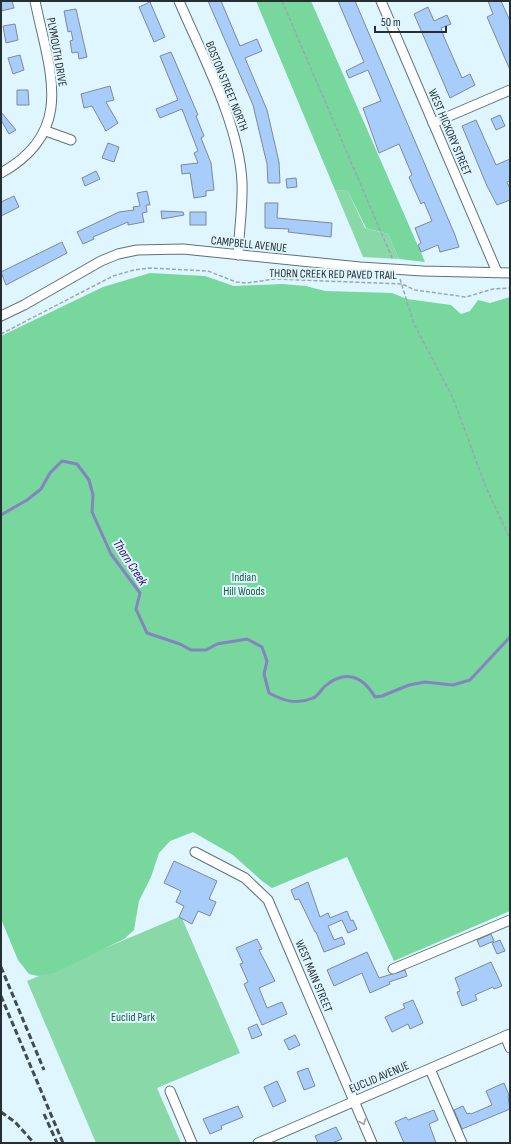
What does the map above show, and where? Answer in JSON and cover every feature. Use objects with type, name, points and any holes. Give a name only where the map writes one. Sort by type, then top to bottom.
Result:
[{"type":"street","name":"PLYMOUTH DRIVE","points":[[1,173],[26,157],[46,130],[51,114],[52,95],[35,1]]},
{"type":"street","name":"BOSTON STREET NORTH","points":[[179,1],[236,141],[242,183],[238,255]]},
{"type":"street","name":"WEST HICKORY STREET","points":[[381,1],[497,272]]},
{"type":"street","points":[[433,123],[510,90]]},
{"type":"street","points":[[46,130],[71,140]]},
{"type":"street","name":"CAMPBELL AVENUE","points":[[1,316],[24,305],[100,261],[118,254],[137,250],[183,248],[360,267],[423,271],[510,273]]},
{"type":"street","name":"WEST MAIN STREET","points":[[195,852],[245,878],[268,900],[372,1143]]},
{"type":"street","points":[[393,969],[510,920]]},
{"type":"street","points":[[508,1035],[510,1048]]},
{"type":"street","name":"EUCLID AVENUE","points":[[258,1143],[279,1139],[355,1101],[508,1035]]},
{"type":"street","points":[[430,1069],[462,1143]]},
{"type":"street","points":[[170,1091],[192,1143]]},
{"type":"path","points":[[282,1],[390,254]]},
{"type":"path","name":"THORN CREEK RED PAVED TRAIL","points":[[1,334],[113,276],[134,270],[149,268],[208,271],[236,282],[247,283],[275,279],[401,283],[415,290],[466,297],[493,289],[510,288]]},
{"type":"path","points":[[401,283],[414,324],[453,398],[484,485],[510,539]]},
{"type":"green space","points":[[256,1],[311,1],[425,262],[399,259],[388,234],[366,228],[348,191],[335,190]]},
{"type":"green space","points":[[335,190],[348,191],[365,228],[388,234],[399,259],[363,257]]},
{"type":"green space","name":"Indian Hill Woods","points":[[150,273],[205,276],[234,286],[282,284],[306,286],[325,291],[392,293],[407,299],[451,305],[461,314],[470,311],[478,300],[490,303],[510,297],[510,911],[394,961],[347,857],[272,888],[233,855],[193,832],[170,841],[159,853],[151,877],[139,901],[134,930],[124,939],[54,973],[38,976],[29,974],[18,960],[1,919],[1,336],[103,287]]},
{"type":"green space","name":"Euclid Park","points":[[181,916],[240,1053],[157,1088],[181,1143],[96,1143],[27,981]]},
{"type":"building","points":[[1,1],[12,1],[14,8],[1,11]]},
{"type":"building","points":[[208,1],[221,1],[240,46],[257,39],[262,51],[245,58],[267,110],[279,162],[280,183],[268,183],[267,164],[253,105]]},
{"type":"building","points":[[338,1],[355,1],[459,247],[440,252],[438,245],[421,252],[418,245],[421,243],[415,228],[432,221],[424,202],[421,204],[409,177],[412,175],[399,144],[379,153],[363,108],[381,101],[368,70],[349,78],[346,71],[364,62]]},
{"type":"building","points":[[488,1],[501,1],[510,21],[510,70],[487,17],[493,14]]},
{"type":"building","points":[[150,2],[165,37],[154,42],[139,7]]},
{"type":"building","points":[[428,7],[434,21],[447,15],[451,24],[441,28],[444,37],[462,78],[470,74],[475,85],[450,98],[414,14]]},
{"type":"building","points":[[76,9],[87,57],[79,59],[78,52],[72,53],[70,41],[73,40],[71,31],[68,32],[64,11]]},
{"type":"building","points":[[15,24],[18,40],[6,43],[3,26]]},
{"type":"building","points":[[171,52],[198,115],[196,116],[204,136],[201,138],[211,163],[214,190],[206,191],[206,196],[194,198],[190,173],[182,174],[181,165],[198,163],[194,153],[198,151],[182,109],[160,118],[156,109],[178,100],[160,56]]},
{"type":"building","points":[[20,55],[24,70],[13,74],[8,58]]},
{"type":"building","points":[[110,86],[114,100],[106,102],[118,123],[106,131],[92,106],[84,108],[81,94]]},
{"type":"building","points":[[17,90],[28,90],[29,105],[17,105]]},
{"type":"building","points":[[1,112],[16,130],[9,134],[1,120]]},
{"type":"building","points":[[500,115],[505,126],[496,130],[491,119]]},
{"type":"building","points":[[476,120],[496,165],[510,159],[510,181],[507,182],[510,189],[510,200],[497,205],[487,186],[462,126]]},
{"type":"building","points":[[108,143],[119,147],[114,162],[102,158]]},
{"type":"building","points":[[96,171],[100,179],[85,186],[82,178]]},
{"type":"building","points":[[296,178],[297,187],[287,188],[286,179]]},
{"type":"building","points":[[147,191],[150,205],[146,205],[147,212],[142,213],[144,222],[128,225],[128,222],[93,237],[94,239],[83,244],[77,232],[119,212],[134,210],[133,207],[140,206],[137,193]]},
{"type":"building","points":[[14,196],[19,207],[1,216],[1,202]]},
{"type":"building","points":[[265,203],[278,203],[277,218],[332,223],[331,237],[288,232],[289,229],[265,228]]},
{"type":"building","points":[[161,211],[183,212],[184,215],[162,219]]},
{"type":"building","points":[[190,212],[206,212],[206,225],[190,225]]},
{"type":"building","points":[[62,242],[67,253],[6,285],[1,272]]},
{"type":"building","points":[[174,861],[217,881],[209,899],[216,902],[210,916],[198,911],[192,924],[179,917],[184,906],[176,902],[181,891],[164,883]]},
{"type":"building","points":[[308,882],[320,917],[328,913],[330,918],[347,911],[351,921],[353,920],[357,929],[348,933],[342,920],[328,926],[334,940],[342,937],[345,944],[324,952],[316,932],[299,899],[295,900],[291,890]]},
{"type":"building","points":[[491,934],[494,941],[480,947],[477,940]]},
{"type":"building","points":[[257,939],[262,949],[259,950],[275,981],[259,988],[267,1008],[282,1002],[287,1014],[262,1025],[244,984],[248,982],[240,964],[243,963],[236,948]]},
{"type":"building","points":[[500,940],[505,951],[497,954],[492,943]]},
{"type":"building","points":[[367,952],[379,978],[405,970],[407,976],[389,982],[390,984],[370,993],[362,973],[334,986],[327,970]]},
{"type":"building","points":[[491,962],[502,986],[494,989],[493,987],[475,995],[477,1000],[462,1006],[457,992],[460,991],[455,978]]},
{"type":"building","points":[[413,1000],[423,1023],[410,1029],[408,1024],[392,1032],[385,1017],[405,1008],[403,1004]]},
{"type":"building","points":[[257,1024],[262,1035],[252,1039],[248,1028]]},
{"type":"building","points":[[295,1035],[300,1045],[289,1050],[284,1040]]},
{"type":"building","points":[[308,1068],[315,1086],[304,1090],[297,1072]]},
{"type":"building","points":[[277,1081],[286,1101],[273,1107],[264,1087]]},
{"type":"building","points":[[504,1083],[509,1095],[510,1109],[462,1129],[454,1110],[463,1106],[467,1114],[471,1114],[492,1105],[486,1091]]},
{"type":"building","points":[[238,1106],[243,1117],[221,1126],[222,1129],[210,1134],[203,1119]]},
{"type":"building","points":[[434,1110],[438,1120],[429,1124],[436,1143],[404,1143],[395,1122],[406,1117],[408,1120]]},
{"type":"building","points":[[336,1127],[342,1139],[332,1143],[318,1143],[315,1136]]},
{"type":"waterway","name":"Thorn Creek","points":[[1,515],[27,500],[41,489],[50,473],[62,461],[77,464],[89,480],[93,495],[92,512],[111,554],[140,593],[136,609],[147,633],[180,644],[191,650],[206,650],[217,644],[247,639],[262,647],[267,661],[264,674],[269,693],[285,700],[296,702],[313,698],[331,681],[345,676],[358,679],[375,697],[382,696],[409,685],[425,682],[453,685],[470,680],[510,637]]},
{"type":"railway","points":[[1,967],[44,1070]]},
{"type":"railway","points":[[1,996],[63,1143]]},
{"type":"railway","points":[[1,1112],[15,1122],[34,1143]]},
{"type":"railway","points":[[44,1114],[57,1143]]}]
